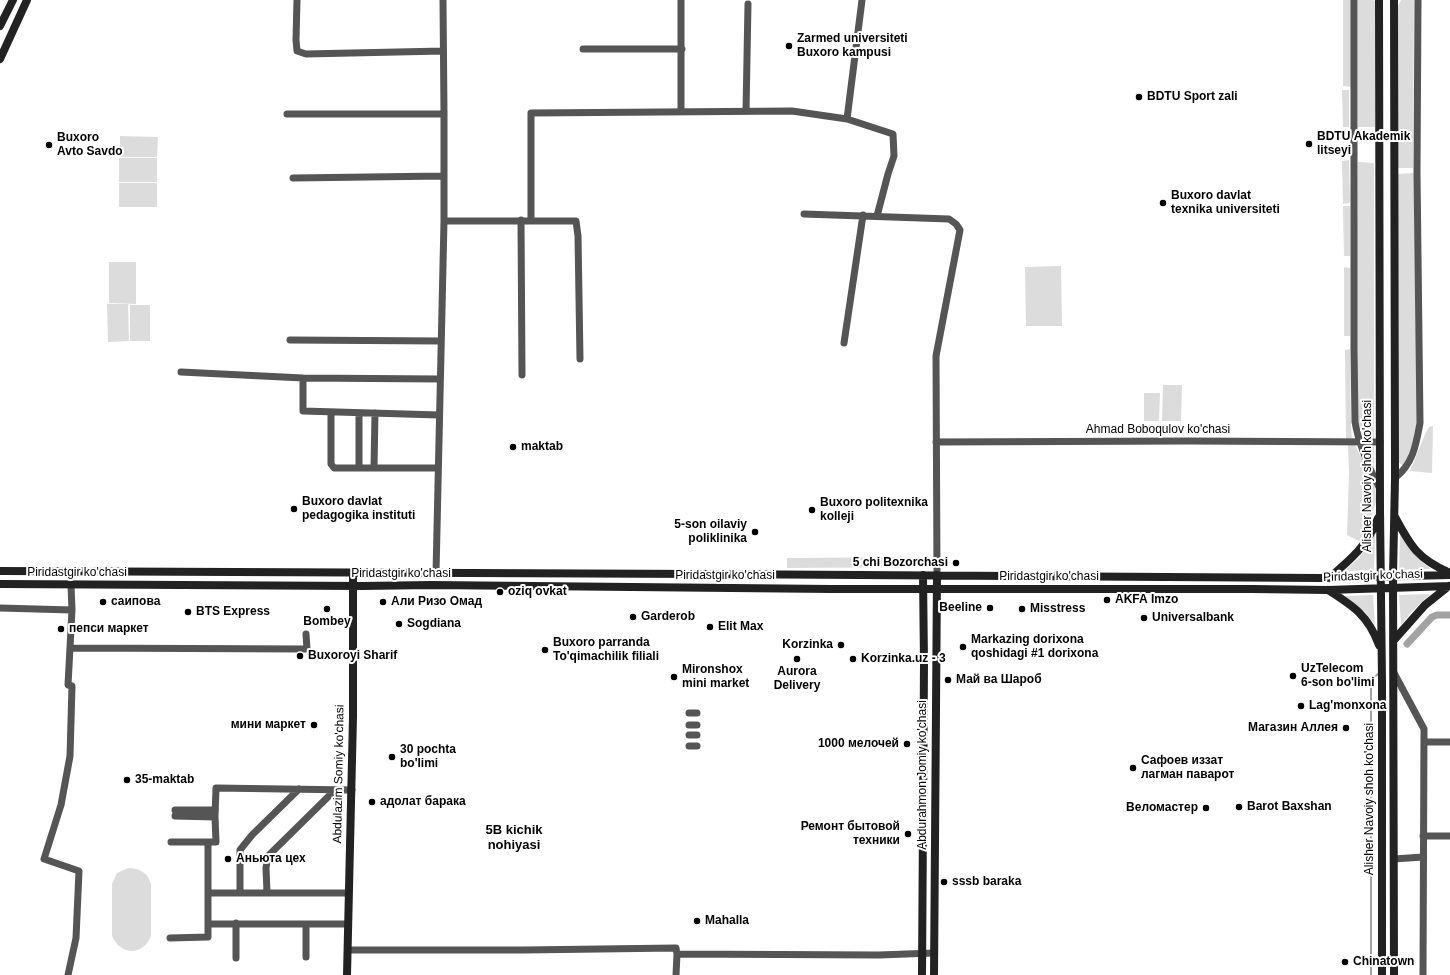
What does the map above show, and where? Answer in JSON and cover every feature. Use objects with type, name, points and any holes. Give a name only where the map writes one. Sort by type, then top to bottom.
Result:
[{"type":"main road","points":[[0,26],[13,0]]},
{"type":"main road","points":[[0,59],[27,0]]},
{"type":"main road","name":"Alisher Navoiy shoh ko'chasi","points":[[1379,0],[1382,975]]},
{"type":"main road","name":"Alisher Navoiy shoh ko'chasi","points":[[1394,0],[1394,975]]},
{"type":"main road","points":[[1330,578],[1363,546],[1374,530],[1380,511]]},
{"type":"main road","points":[[1394,515],[1412,548],[1434,566],[1450,574]]},
{"type":"main road","name":"Piridastgir ko'chasi","points":[[0,571],[1330,578],[1450,574]]},
{"type":"main road","name":"Abdulazim Somiy ko'chasi","points":[[347,975],[348,893],[352,790],[353,573]]},
{"type":"main road","name":"Abdurahmon Jomiy ko'chasi","points":[[922,975],[923,575]]},
{"type":"main road","name":"Abdurahmon Jomiy ko'chasi","points":[[934,975],[937,575]]},
{"type":"main road","name":"Piridastgir ko'chasi","points":[[0,584],[1328,590],[1449,586]]},
{"type":"main road","points":[[1394,640],[1425,605],[1449,586]]},
{"type":"main road","points":[[1328,590],[1348,603],[1362,615],[1375,634],[1381,650]]},
{"type":"street","points":[[297,0],[297,51],[306,54],[443,51]]},
{"type":"street","points":[[436,573],[440,341],[444,221],[443,0]]},
{"type":"street","points":[[681,0],[681,112]]},
{"type":"street","points":[[847,119],[862,0]]},
{"type":"street","points":[[1354,0],[1355,422],[1360,443],[1369,467],[1380,489]]},
{"type":"street","points":[[1395,478],[1410,462],[1417,442],[1420,423],[1417,172],[1418,0]]},
{"type":"street","points":[[746,111],[748,4]]},
{"type":"street","points":[[583,49],[682,49]]},
{"type":"street","points":[[531,220],[531,113],[792,111],[847,119],[893,134],[894,156],[877,216]]},
{"type":"street","points":[[287,114],[444,114]]},
{"type":"street","points":[[293,178],[444,176]]},
{"type":"street","points":[[804,214],[949,219],[956,224],[960,230],[936,356],[937,575]]},
{"type":"street","points":[[844,343],[863,215]]},
{"type":"street","points":[[521,220],[522,375]]},
{"type":"street","points":[[444,221],[576,221],[578,236],[580,359]]},
{"type":"street","points":[[290,340],[440,341]]},
{"type":"street","points":[[181,372],[303,378],[440,379]]},
{"type":"street","points":[[303,378],[303,411],[439,415]]},
{"type":"street","points":[[331,412],[331,464],[334,468],[438,468]]},
{"type":"street","points":[[359,413],[359,468]]},
{"type":"street","points":[[374,468],[375,413]]},
{"type":"street","name":"Ahmad Boboqulov ko'chasi","points":[[936,442],[1380,442]]},
{"type":"street","points":[[68,975],[76,938],[79,871],[44,859],[61,805],[70,756],[72,686],[68,685],[72,610],[71,585]]},
{"type":"street","points":[[0,608],[72,610]]},
{"type":"street","points":[[70,648],[307,650],[306,634]]},
{"type":"street","points":[[1394,673],[1424,729],[1423,975]]},
{"type":"street","points":[[689,714],[697,713]]},
{"type":"street","points":[[689,725],[697,725]]},
{"type":"street","points":[[689,735],[697,735]]},
{"type":"street","points":[[1424,742],[1450,742]]},
{"type":"street","points":[[689,746],[697,746]]},
{"type":"street","points":[[171,842],[216,842],[216,788],[352,790]]},
{"type":"street","points":[[240,893],[240,850],[252,834],[299,789]]},
{"type":"street","points":[[267,893],[266,868],[268,856],[335,790]]},
{"type":"street","points":[[175,813],[215,813]]},
{"type":"street","points":[[1423,836],[1450,836]]},
{"type":"street","points":[[170,938],[208,937],[208,843]]},
{"type":"street","points":[[1394,859],[1423,857]]},
{"type":"street","points":[[208,893],[348,893]]},
{"type":"street","points":[[236,923],[236,958]]},
{"type":"street","points":[[208,924],[348,924]]},
{"type":"street","points":[[306,924],[306,957]]},
{"type":"street","points":[[348,950],[676,948],[676,975]]},
{"type":"street","points":[[677,954],[879,955],[934,953]]},
{"type":"shaded area","points":[[1343,0],[1351,0],[1351,87],[1343,86]]},
{"type":"shaded area","points":[[1358,0],[1375,1],[1375,127],[1358,127]]},
{"type":"shaded area","points":[[1401,0],[1414,0],[1413,168],[1398,168],[1398,6]]},
{"type":"shaded area","points":[[1342,90],[1349,90],[1349,127],[1343,127]]},
{"type":"shaded area","points":[[120,136],[158,137],[157,157],[120,157]]},
{"type":"shaded area","points":[[119,158],[157,158],[157,182],[119,182]]},
{"type":"shaded area","points":[[1349,160],[1350,201],[1349,203],[1343,204],[1342,161]]},
{"type":"shaded area","points":[[1358,162],[1374,163],[1374,467],[1357,418]]},
{"type":"shaded area","points":[[1414,173],[1417,421],[1415,438],[1404,465],[1402,465],[1398,462],[1399,330],[1397,174]]},
{"type":"shaded area","points":[[119,183],[157,183],[157,207],[119,207]]},
{"type":"shaded area","points":[[1343,206],[1350,206],[1350,256],[1344,256]]},
{"type":"shaded area","points":[[109,262],[136,262],[136,304],[109,303]]},
{"type":"shaded area","points":[[1061,266],[1062,326],[1026,326],[1025,267]]},
{"type":"shaded area","points":[[1344,267],[1350,268],[1350,336],[1344,336]]},
{"type":"shaded area","points":[[107,304],[128,304],[129,341],[108,342]]},
{"type":"shaded area","points":[[130,305],[150,305],[150,341],[130,341]]},
{"type":"shaded area","points":[[1350,349],[1352,441],[1346,440],[1345,350]]},
{"type":"shaded area","points":[[1163,385],[1182,385],[1181,421],[1162,421]]},
{"type":"shaded area","points":[[1144,393],[1160,393],[1159,421],[1144,421]]},
{"type":"shaded area","points":[[1433,426],[1432,473],[1410,471],[1426,432],[1429,427]]},
{"type":"shaded area","points":[[1348,445],[1355,445],[1375,485],[1376,501],[1372,515],[1366,530],[1359,541],[1347,535],[1349,473]]},
{"type":"shaded area","points":[[1400,533],[1413,553],[1431,569],[1399,570]]},
{"type":"shaded area","points":[[1375,535],[1374,570],[1344,571],[1360,557]]},
{"type":"shaded area","points":[[924,557],[927,559],[923,567],[787,568],[787,558]]},
{"type":"shaded area","points":[[1431,594],[1408,616],[1401,625],[1399,595]]},
{"type":"shaded area","points":[[1373,595],[1375,625],[1365,612],[1345,596]]},
{"type":"shaded area","points":[[128,868],[140,870],[146,874],[151,884],[151,936],[143,947],[132,951],[121,947],[116,943],[112,936],[112,884],[117,873]]},
{"type":"waterway","points":[[1407,644],[1432,617],[1437,615],[1450,615]]},
{"type":"waterway","points":[[1371,975],[1371,680],[1379,673]]},
{"type":"place","name":"Zarmed universiteti Buxoro kampusi","points":[[789,46]]},
{"type":"place","name":"BDTU Sport zali","points":[[1139,97]]},
{"type":"place","name":"BDTU Akademik litseyi","points":[[1309,144]]},
{"type":"place","name":"Buxoro Avto Savdo","points":[[49,145]]},
{"type":"place","name":"Buxoro davlat texnika universiteti","points":[[1163,203]]},
{"type":"place","name":"maktab","points":[[513,447]]},
{"type":"place","name":"Buxoro davlat pedagogika instituti","points":[[294,509]]},
{"type":"place","name":"Buxoro politexnika kolleji","points":[[812,510]]},
{"type":"place","name":"5-son oilaviy poliklinika","points":[[755,532]]},
{"type":"place","name":"5 chi Bozorchasi","points":[[956,563]]},
{"type":"place","name":"oziq ovkat","points":[[500,592]]},
{"type":"place","name":"AKFA Imzo","points":[[1107,600]]},
{"type":"place","name":"саипова","points":[[103,602]]},
{"type":"place","name":"Али Ризо Омад","points":[[383,602]]},
{"type":"place","name":"Beeline","points":[[990,608]]},
{"type":"place","name":"Bombey","points":[[327,609]]},
{"type":"place","name":"Misstress","points":[[1022,609]]},
{"type":"place","name":"BTS Express","points":[[188,612]]},
{"type":"place","name":"Garderob","points":[[633,617]]},
{"type":"place","name":"Universalbank","points":[[1144,618]]},
{"type":"place","name":"Sogdiana","points":[[399,624]]},
{"type":"place","name":"Elit Max","points":[[710,627]]},
{"type":"place","name":"пепси маркет","points":[[61,629]]},
{"type":"place","name":"Korzinka","points":[[841,645]]},
{"type":"place","name":"Markazing dorixona qoshidagi #1 dorixona","points":[[963,647]]},
{"type":"place","name":"Buxoro parranda To'qimachilik filiali","points":[[545,650]]},
{"type":"place","name":"Buxoroyi Sharif","points":[[300,656]]},
{"type":"place","name":"Aurora Delivery","points":[[797,659]]},
{"type":"place","name":"Korzinka.uz - 3","points":[[853,659]]},
{"type":"place","name":"UzTelecom 6-son bo'limi","points":[[1293,676]]},
{"type":"place","name":"Mironshox mini market","points":[[674,677]]},
{"type":"place","name":"Май ва Шароб","points":[[948,680]]},
{"type":"place","name":"Lag'monxona","points":[[1301,706]]},
{"type":"place","name":"мини маркет","points":[[314,725]]},
{"type":"place","name":"Магазин Аллея","points":[[1346,728]]},
{"type":"place","name":"1000 мелочей","points":[[907,744]]},
{"type":"place","name":"30 pochta bo'limi","points":[[392,757]]},
{"type":"place","name":"Сафоев иззат лагман паварот","points":[[1133,768]]},
{"type":"place","name":"35-maktab","points":[[127,780]]},
{"type":"place","name":"адолат барака","points":[[372,802]]},
{"type":"place","name":"Barot Baxshan","points":[[1239,807]]},
{"type":"place","name":"Веломастер","points":[[1206,808]]},
{"type":"place","name":"Ремонт бытовой техники","points":[[908,834]]},
{"type":"place","name":"Аньюта цех","points":[[228,859]]},
{"type":"place","name":"sssb baraka","points":[[944,882]]},
{"type":"place","name":"Mahalla","points":[[697,921]]},
{"type":"place","name":"Chinatown","points":[[1345,962]]},
{"type":"district","name":"5B kichik nohiyasi","points":[[514,838]]}]
